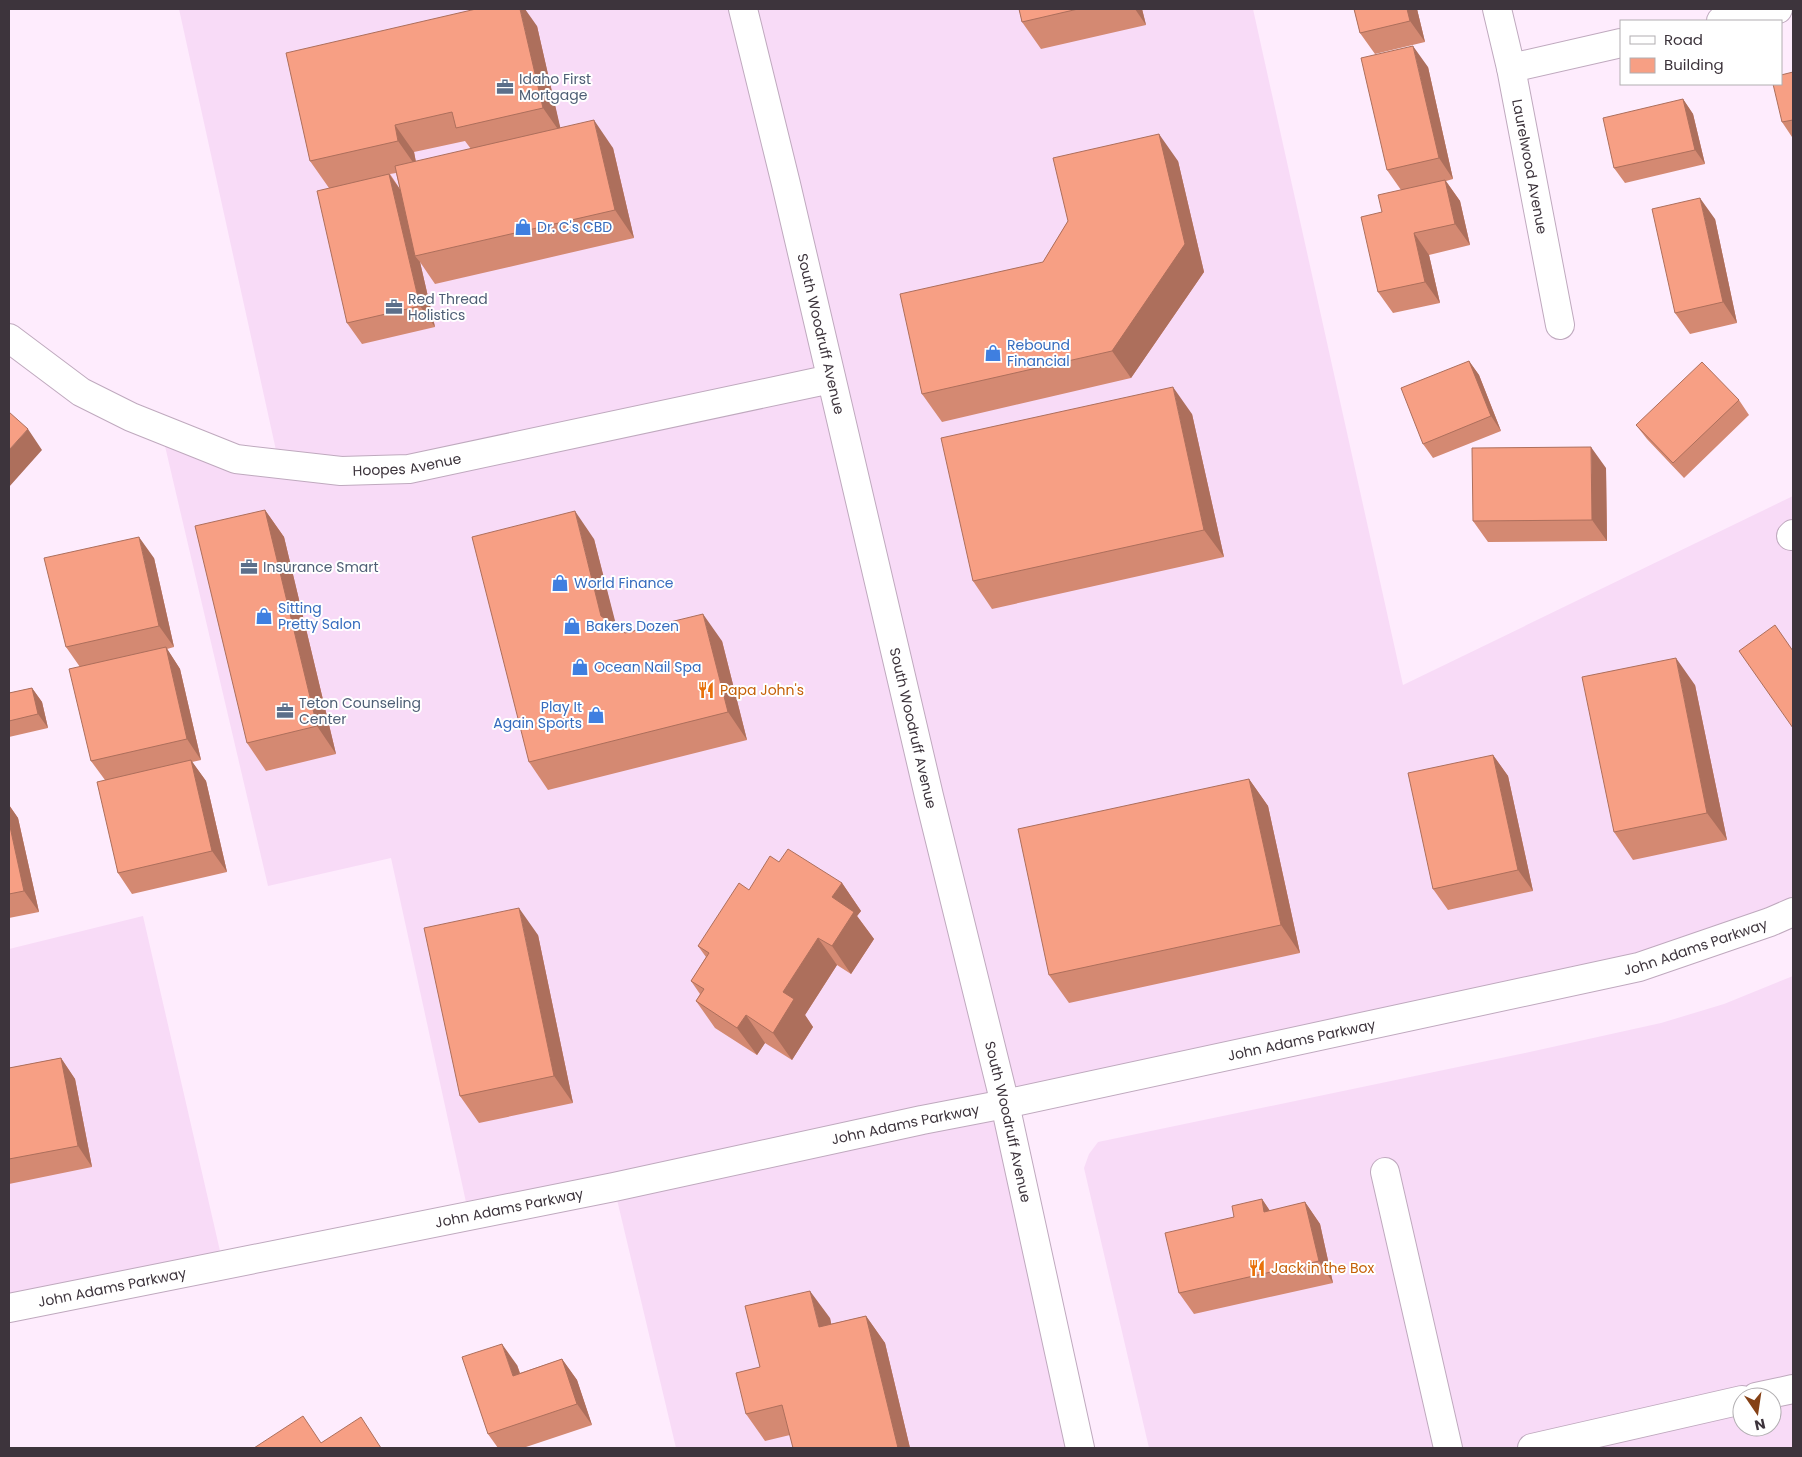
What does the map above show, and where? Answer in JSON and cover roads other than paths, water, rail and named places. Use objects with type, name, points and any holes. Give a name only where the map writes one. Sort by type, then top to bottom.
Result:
[{"type":"street","name":"South Woodruff Avenue","points":[[742,9],[786,184],[929,796],[1005,1104],[1080,1448]]},
{"type":"street","name":"Laurelwood Avenue","points":[[1497,9],[1511,68],[1560,325]]},
{"type":"street","points":[[1726,20],[1778,9]]},
{"type":"street","points":[[1511,68],[1620,43]]},
{"type":"street","name":"Hoopes Avenue","points":[[9,338],[81,392],[131,417],[219,453],[236,459],[341,471],[409,469],[831,379]]},
{"type":"street","name":"John Adams Parkway","points":[[9,1308],[624,1185],[1639,967],[1770,922],[1793,912]]},
{"type":"street","points":[[1385,1172],[1448,1448]]},
{"type":"street","points":[[1532,1448],[1732,1402]]},
{"type":"place","name":"Idaho First Mortgage","points":[[505,87]]},
{"type":"place","name":"Dr. C's CBD","points":[[523,227]]},
{"type":"place","name":"Red Thread Holistics","points":[[394,307]]},
{"type":"place","name":"Rebound Financial","points":[[993,353]]},
{"type":"place","name":"Insurance Smart","points":[[249,567]]},
{"type":"place","name":"World Finance","points":[[560,583]]},
{"type":"place","name":"Sitting Pretty Salon","points":[[264,616]]},
{"type":"place","name":"Bakers Dozen","points":[[572,626]]},
{"type":"place","name":"Ocean Nail Spa","points":[[580,667]]},
{"type":"place","name":"Papa John's","points":[[706,690]]},
{"type":"place","name":"Teton Counseling Center","points":[[285,711]]},
{"type":"place","name":"Play It Again Sports","points":[[596,715]]},
{"type":"place","name":"Jack in the Box","points":[[1257,1268]]}]
